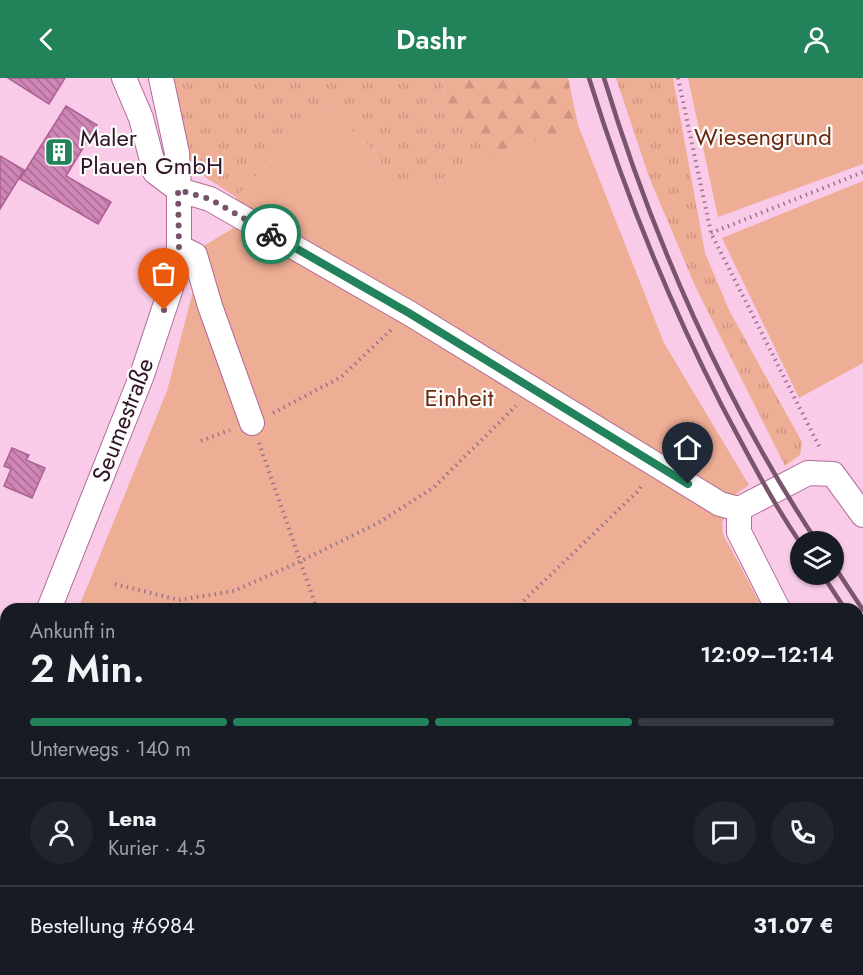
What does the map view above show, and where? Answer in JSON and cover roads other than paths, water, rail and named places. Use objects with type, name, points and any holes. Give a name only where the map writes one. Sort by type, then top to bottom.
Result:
[{"type":"street","points":[[124,78],[141,118],[155,172],[178,190],[210,199],[409,313],[720,504],[739,509],[808,473],[833,474],[863,515]]},
{"type":"street","name":"Seumestraße","points":[[51,603],[142,375],[171,288],[179,247],[177,153],[161,78]]},
{"type":"street","points":[[179,247],[195,255],[210,306],[252,423]]},
{"type":"street","points":[[739,509],[740,532],[775,603]]},
{"type":"railway","points":[[589,78],[632,203],[683,326],[750,459],[793,531]]},
{"type":"railway","points":[[604,78],[645,199],[694,318],[751,433],[810,531]]},
{"type":"railway","points":[[844,581],[858,603]]},
{"type":"railway","points":[[829,585],[841,603]]},
{"type":"place","name":"Maler Plauen GmbH","points":[[59,152]]},
{"type":"park label","name":"Wiesengrund","points":[[763,137]]},
{"type":"park label","name":"Einheit","points":[[459,398]]}]
